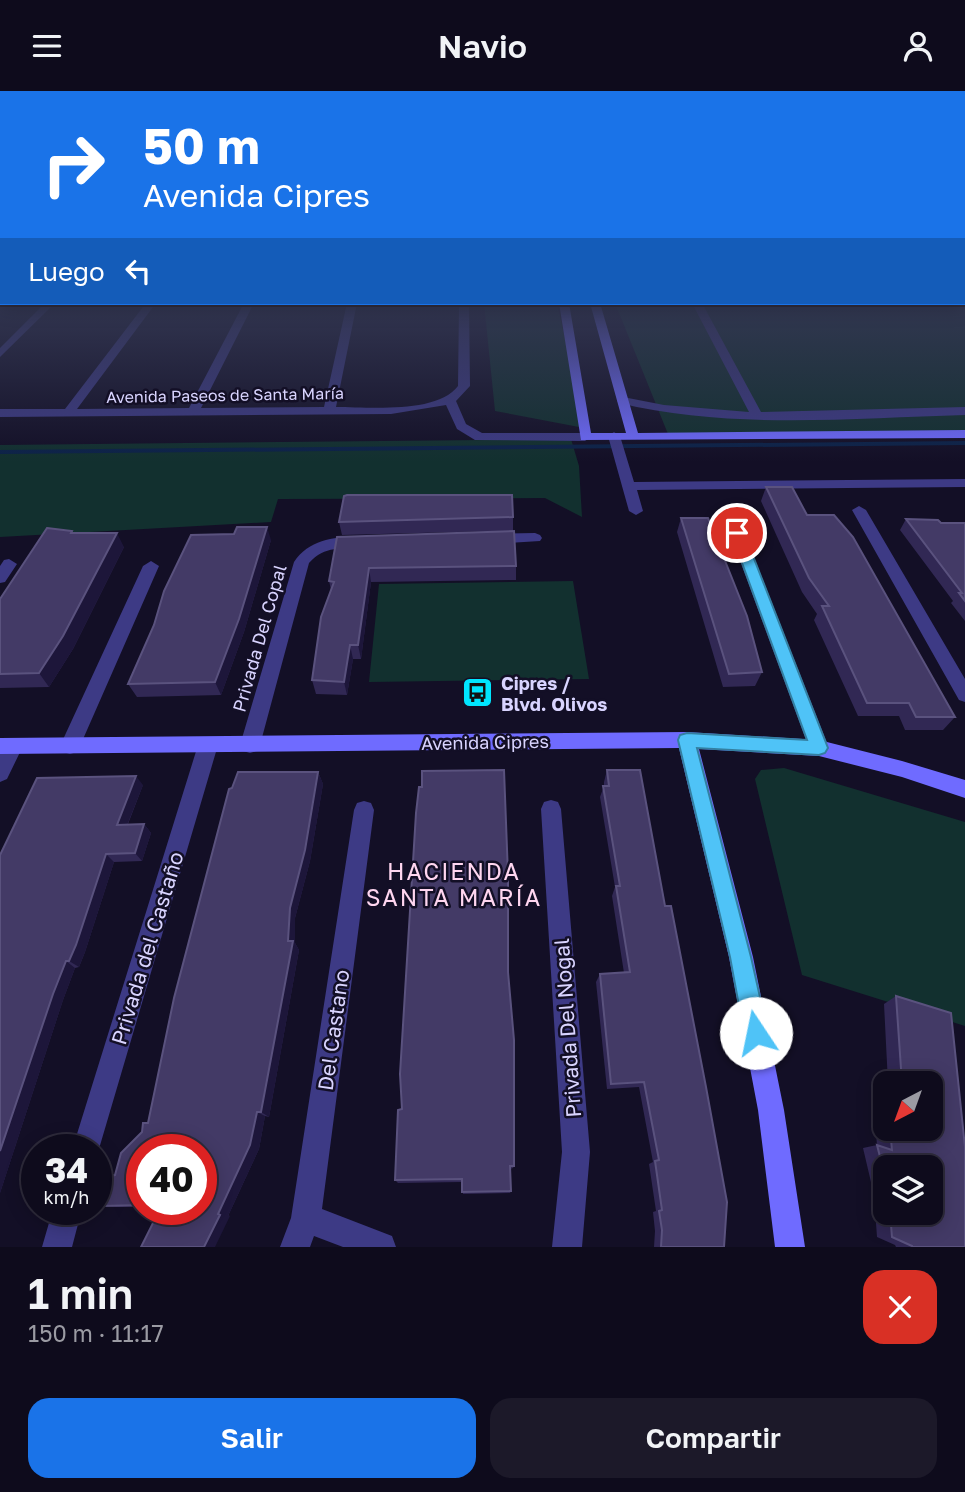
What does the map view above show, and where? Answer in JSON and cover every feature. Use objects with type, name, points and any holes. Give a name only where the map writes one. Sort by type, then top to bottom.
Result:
[{"type":"street","points":[[68,412],[112,354]]},
{"type":"street","points":[[193,412],[223,354]]},
{"type":"street","points":[[330,409],[341,354]]},
{"type":"street","points":[[465,354],[466,378],[460,394],[450,400],[461,426],[479,437],[585,437],[615,440],[633,436],[965,433]]},
{"type":"street","points":[[572,354],[585,437]]},
{"type":"street","points":[[610,354],[633,436]]},
{"type":"street","points":[[724,354],[756,413]]},
{"type":"street","name":"Avenida Paseos de Santa María","points":[[0,413],[416,408],[450,400]]},
{"type":"street","points":[[623,401],[685,412],[965,411]]},
{"type":"street","points":[[615,440],[636,510]]},
{"type":"street","points":[[626,480],[965,483]]},
{"type":"street","points":[[729,509],[819,748]]},
{"type":"street","points":[[859,510],[965,695]]},
{"type":"street","points":[[469,540],[535,538]]},
{"type":"street","name":"Privada Del Copal","points":[[250,745],[302,562],[316,548],[331,543],[376,541]]},
{"type":"street","points":[[0,578],[9,564]]},
{"type":"street","points":[[69,746],[151,566]]},
{"type":"street","points":[[687,740],[743,969],[771,1110],[790,1247]]},
{"type":"street","name":"Avenida Cipres","points":[[7,746],[687,740],[819,748],[902,769],[965,789]]},
{"type":"street","name":"Privada del Castaño","points":[[91,1134],[208,745]]},
{"type":"street","points":[[0,773],[7,746]]},
{"type":"street","name":"Privada Del Nogal","points":[[551,809],[576,1152],[566,1247]]},
{"type":"street","name":"Del Castano","points":[[295,1247],[306,1218],[364,810]]},
{"type":"street","points":[[306,1218],[382,1247]]},
{"type":"street","points":[[57,1247],[63,1225]]},
{"type":"green space","points":[[489,354],[568,354],[582,415],[579,427],[495,411]]},
{"type":"green space","points":[[636,354],[965,354],[965,431],[668,434]]},
{"type":"green space","points":[[571,439],[579,466],[582,517],[545,498],[278,499],[271,522],[0,537],[0,445]]},
{"type":"green space","points":[[573,581],[589,679],[369,682],[379,584]]},
{"type":"green space","points":[[784,768],[965,822],[965,1026],[802,975],[755,779],[761,770]]},
{"type":"building","points":[[766,487],[792,487],[807,515],[834,515],[853,537],[955,717],[916,717],[909,703],[867,703],[822,606],[829,606],[809,578]]},
{"type":"building","points":[[512,495],[513,517],[339,522],[344,496]]},
{"type":"building","points":[[681,518],[708,518],[747,616],[762,672],[729,674]]},
{"type":"building","points":[[906,519],[965,523],[965,601],[959,593],[962,593]]},
{"type":"building","points":[[237,527],[267,527],[239,619],[215,682],[128,684],[154,625],[164,591],[191,535],[234,534]]},
{"type":"building","points":[[47,528],[72,531],[71,533],[117,533],[63,636],[39,673],[0,674],[0,599]]},
{"type":"building","points":[[514,531],[516,566],[369,568],[358,645],[350,645],[344,682],[312,680],[321,617],[334,582],[329,581],[337,537]]},
{"type":"building","points":[[504,770],[508,972],[514,1040],[514,1166],[510,1166],[511,1191],[462,1192],[462,1179],[395,1180],[398,1110],[402,1109],[400,1074],[416,813],[419,787],[422,787],[422,771]]},
{"type":"building","points":[[607,770],[640,770],[665,906],[671,906],[727,1202],[724,1247],[661,1247],[659,1211],[662,1210],[655,1161],[659,1160],[644,1082],[611,1084],[600,974],[630,972],[616,886],[620,886],[603,786],[609,786]]},
{"type":"building","points":[[238,772],[318,772],[305,850],[290,908],[288,941],[293,941],[261,1112],[257,1112],[250,1145],[217,1221],[217,1134],[140,1134],[143,1123],[148,1123],[174,998],[229,789],[232,788]]},
{"type":"building","points":[[136,776],[117,825],[144,824],[135,853],[106,854],[76,945],[69,961],[66,961],[53,994],[0,1151],[0,855],[37,778]]},
{"type":"building","points":[[896,996],[951,1013],[965,1147],[965,1247],[912,1247],[892,1237],[891,1225],[943,1225],[943,1155],[880,1155],[877,1145],[892,1150],[891,1141],[943,1141],[943,1071],[901,1071]]},
{"type":"building","points":[[126,1148],[126,1205],[112,1206],[112,1176],[115,1175],[121,1153]]},
{"type":"building","points":[[152,1225],[215,1225],[204,1247],[141,1247]]},
{"type":"waterway","points":[[0,452],[965,443]]},
{"type":"place","name":"Cipres / Blvd. Olivos","points":[[478,693]]},
{"type":"district","name":"HACIENDA SANTA MARÍA","points":[[454,884]]},
{"type":"route","points":[[737,533],[819,748],[687,740],[741,957],[756,1033]]}]
